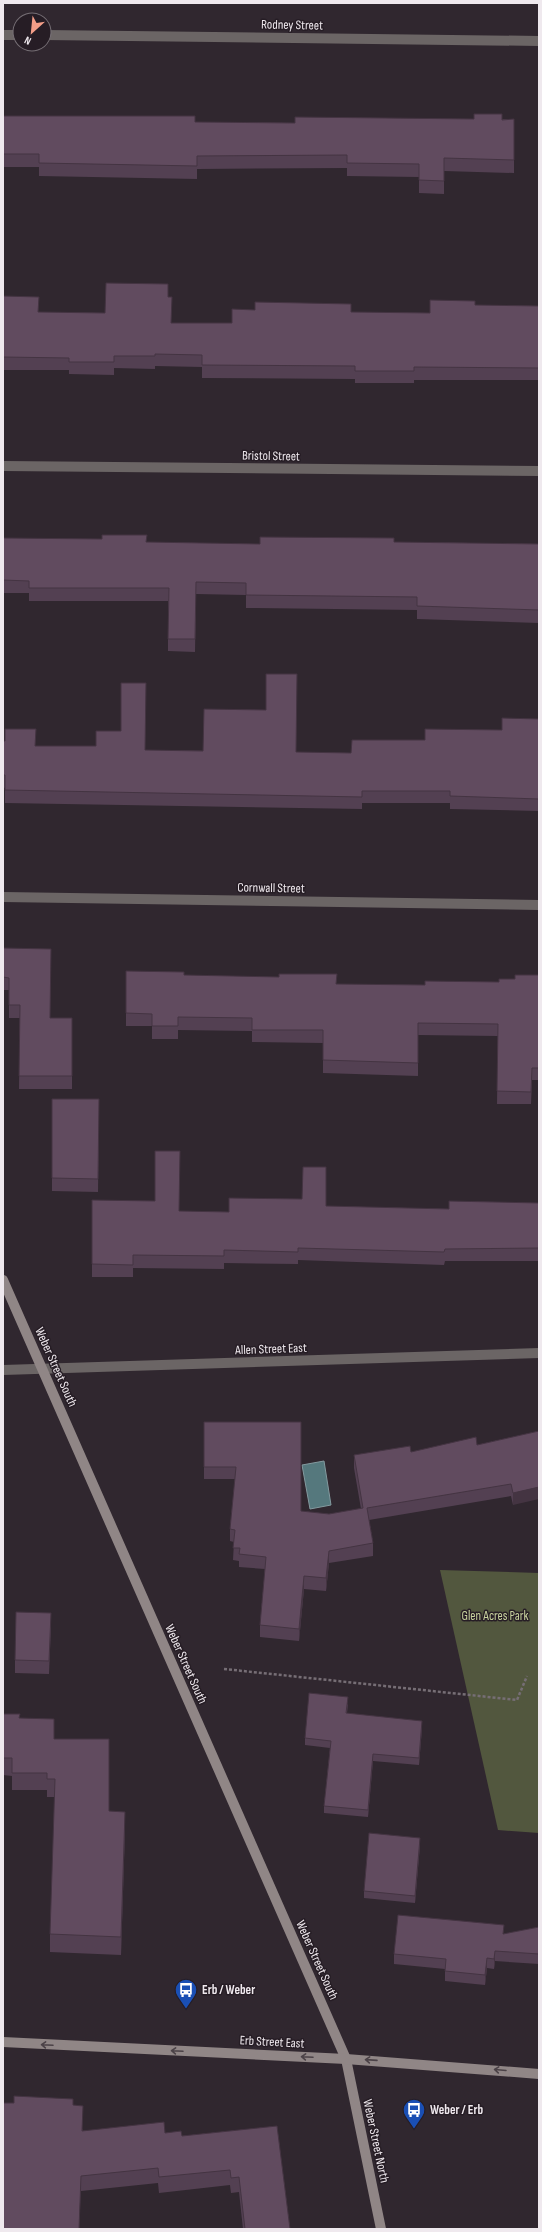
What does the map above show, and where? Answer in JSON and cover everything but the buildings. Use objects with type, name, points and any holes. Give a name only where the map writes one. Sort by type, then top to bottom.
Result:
[{"type":"main road","name":"Weber Street South","points":[[3,1280],[346,2059]]},
{"type":"main road","name":"Erb Street East","points":[[3,2042],[346,2059],[539,2074]]},
{"type":"main road","name":"Weber Street North","points":[[346,2059],[381,2229]]},
{"type":"street","name":"Rodney Street","points":[[52,35],[539,41]]},
{"type":"street","name":"Bristol Street","points":[[3,466],[539,471]]},
{"type":"street","name":"Cornwall Street","points":[[3,897],[539,905]]},
{"type":"street","name":"Allen Street East","points":[[3,1370],[539,1353]]},
{"type":"path","points":[[224,1669],[517,1700],[527,1676]]},
{"type":"green space","name":"Glen Acres Park","points":[[440,1570],[539,1573],[539,1833],[498,1830]]},
{"type":"water","points":[[324,1461],[331,1505],[310,1509],[302,1465]]},
{"type":"place","name":"Erb / Weber","points":[[186,2010]]},
{"type":"place","name":"Weber / Erb","points":[[414,2130]]}]
